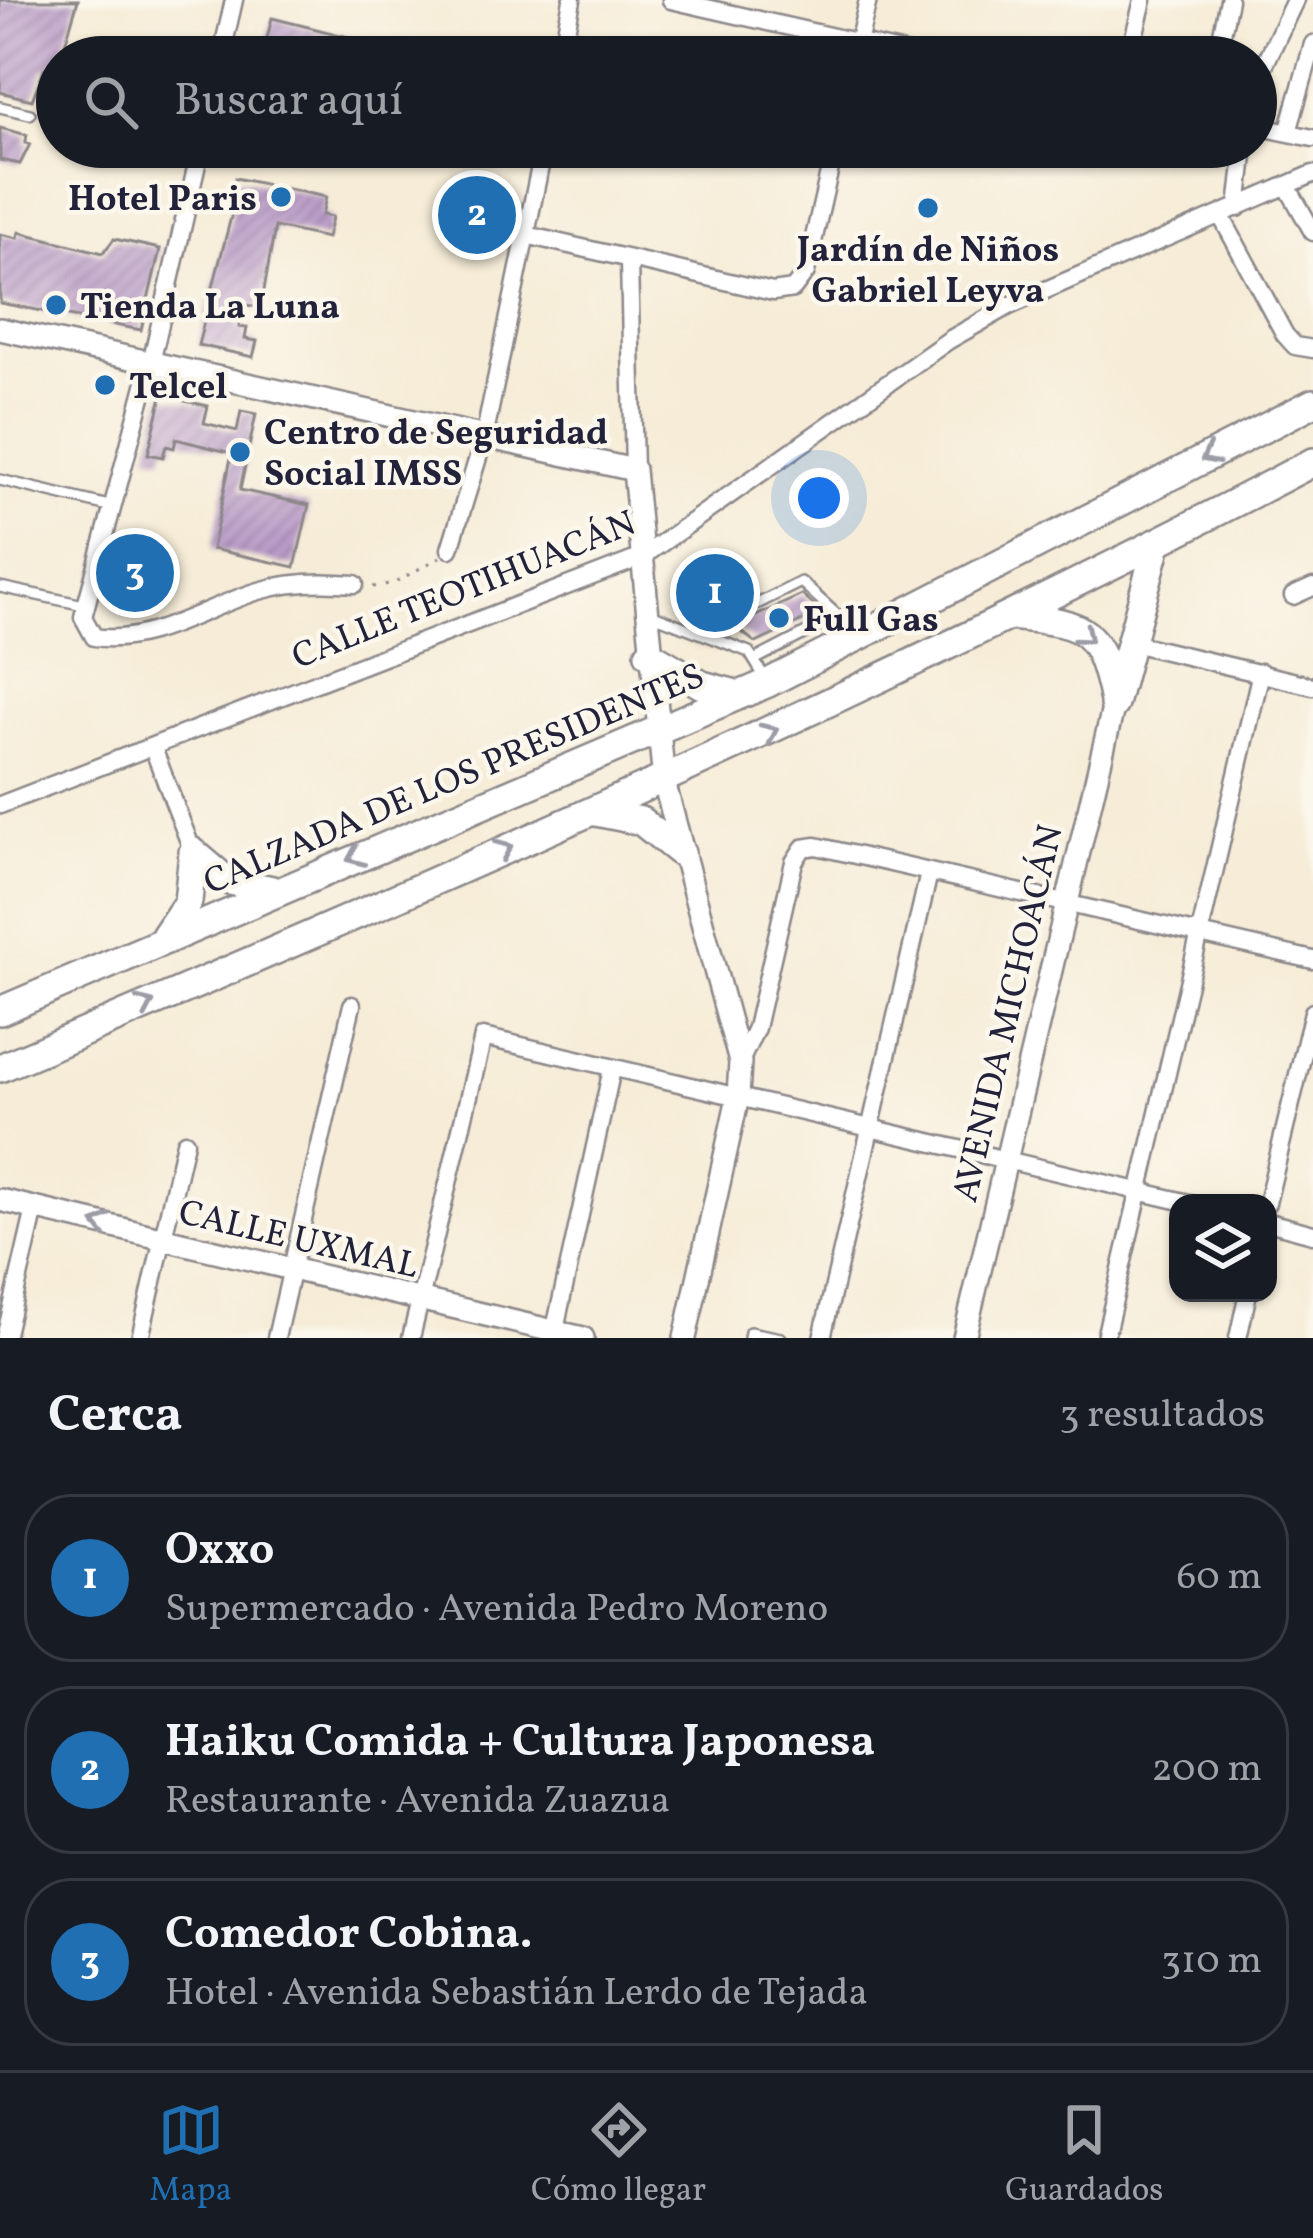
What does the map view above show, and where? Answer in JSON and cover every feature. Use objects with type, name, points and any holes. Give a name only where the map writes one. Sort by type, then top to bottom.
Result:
[{"type":"highway","name":"CALZADA DE LOS PRESIDENTES","points":[[0,1010],[740,695],[762,671],[861,637],[1313,403]]},
{"type":"highway","points":[[0,1068],[664,782],[1014,617],[1313,463]]},
{"type":"highway","points":[[1114,704],[1156,544]]},
{"type":"highway","points":[[1014,617],[1074,624],[1089,633],[1100,648],[1114,704]]},
{"type":"highway","points":[[649,654],[702,685],[740,695]]},
{"type":"highway","points":[[592,812],[640,821],[681,853]]},
{"type":"highway","points":[[193,852],[226,880],[248,889],[276,890]]},
{"type":"highway","points":[[162,940],[188,902],[193,852]]},
{"type":"highway","points":[[0,1090],[73,1037]]},
{"type":"street","points":[[226,36],[234,0]]},
{"type":"street","points":[[565,36],[572,0]]},
{"type":"street","points":[[671,0],[805,36]]},
{"type":"street","points":[[860,36],[868,0]]},
{"type":"street","points":[[1134,36],[1143,0]]},
{"type":"street","points":[[1221,36],[1229,0]]},
{"type":"street","points":[[1277,38],[1295,0]]},
{"type":"street","points":[[1288,132],[1313,44]]},
{"type":"street","points":[[1277,130],[1313,138]]},
{"type":"street","points":[[196,168],[152,363],[83,611],[94,637],[122,638],[260,590],[311,582],[355,584]]},
{"type":"street","points":[[450,549],[484,438],[540,168]]},
{"type":"street","points":[[526,236],[773,292],[793,289],[806,272],[830,168]]},
{"type":"street","points":[[1240,168],[1230,212],[1285,335],[1295,346],[1313,349]]},
{"type":"street","name":"CALLE TEOTIHUACÁN","points":[[0,805],[642,556],[949,340],[1009,306],[1313,174]]},
{"type":"street","points":[[1287,186],[1313,232]]},
{"type":"street","points":[[629,262],[634,470],[656,729],[681,853],[740,1062],[738,1097],[685,1338]]},
{"type":"street","points":[[0,329],[634,470]]},
{"type":"street","points":[[1293,596],[1313,587]]},
{"type":"street","points":[[1132,643],[1313,686]]},
{"type":"street","points":[[1105,1338],[1261,672]]},
{"type":"street","name":"AVENIDA MICHOACÁN","points":[[964,1338],[1114,704]]},
{"type":"street","points":[[153,748],[193,852]]},
{"type":"street","points":[[740,1062],[756,1028],[794,862],[802,848],[1313,960]]},
{"type":"street","points":[[822,1338],[929,873]]},
{"type":"street","points":[[277,1338],[352,1005]]},
{"type":"street","points":[[1269,1194],[1313,1012]]},
{"type":"street","points":[[411,1338],[483,1037],[1169,1198]]},
{"type":"street","points":[[554,1335],[612,1069]]},
{"type":"street","points":[[140,1338],[185,1142]]},
{"type":"street","name":"CALLE UXMAL","points":[[0,1201],[554,1335],[583,1338]]},
{"type":"street","points":[[5,1338],[35,1209]]},
{"type":"street","points":[[1277,1224],[1313,1234]]},
{"type":"street","points":[[1238,1338],[1245,1302]]},
{"type":"lane","points":[[0,107],[30,114]]},
{"type":"lane","points":[[0,480],[112,507]]},
{"type":"lane","points":[[703,631],[801,582],[861,637]]},
{"type":"lane","points":[[0,587],[83,611]]},
{"type":"lane","points":[[646,612],[703,631],[762,671],[841,615]]},
{"type":"lane","points":[[749,1338],[750,1332],[781,1338]]},
{"type":"path","points":[[355,584],[394,583],[450,549]]},
{"type":"building","points":[[0,0],[78,0],[67,36],[36,36],[32,100],[0,92]]},
{"type":"building","points":[[272,18],[345,36],[268,36]]},
{"type":"building","points":[[0,128],[27,135],[25,143],[30,144],[20,164],[0,160]]},
{"type":"building","points":[[235,178],[326,197],[322,215],[332,217],[327,238],[275,227],[261,308],[243,304],[239,327],[247,328],[245,339],[257,341],[253,357],[198,345],[231,217]]},
{"type":"building","points":[[455,201],[503,211],[500,228],[452,218]]},
{"type":"building","points":[[19,232],[103,253],[114,239],[160,249],[141,330],[0,303],[0,234],[18,238]]},
{"type":"building","name":"Centro de Seguridad Social IMSS","points":[[162,396],[208,406],[204,423],[237,431],[241,411],[256,414],[240,490],[309,505],[295,567],[212,549],[232,453],[176,439],[174,448],[166,446],[163,457],[148,454]]},
{"type":"building","points":[[734,574],[741,590],[697,612],[689,596]]},
{"type":"building","name":"Full Gas","points":[[802,595],[821,612],[756,643],[734,626]]},
{"type":"place","name":"Hotel Paris","points":[[281,197]]},
{"type":"place","name":"Jardín de Niños Gabriel Leyva","points":[[928,208]]},
{"type":"place","name":"Haiku Comida + Cultura Japonesa","points":[[477,215]]},
{"type":"place","name":"Tienda La Luna","points":[[56,305]]},
{"type":"place","name":"Telcel","points":[[105,385]]},
{"type":"place","name":"Centro de Seguridad Social IMSS","points":[[240,452]]},
{"type":"place","name":"Comedor Cobina.","points":[[135,573]]},
{"type":"place","name":"Oxxo","points":[[715,593]]},
{"type":"place","name":"Full Gas","points":[[779,618]]}]
